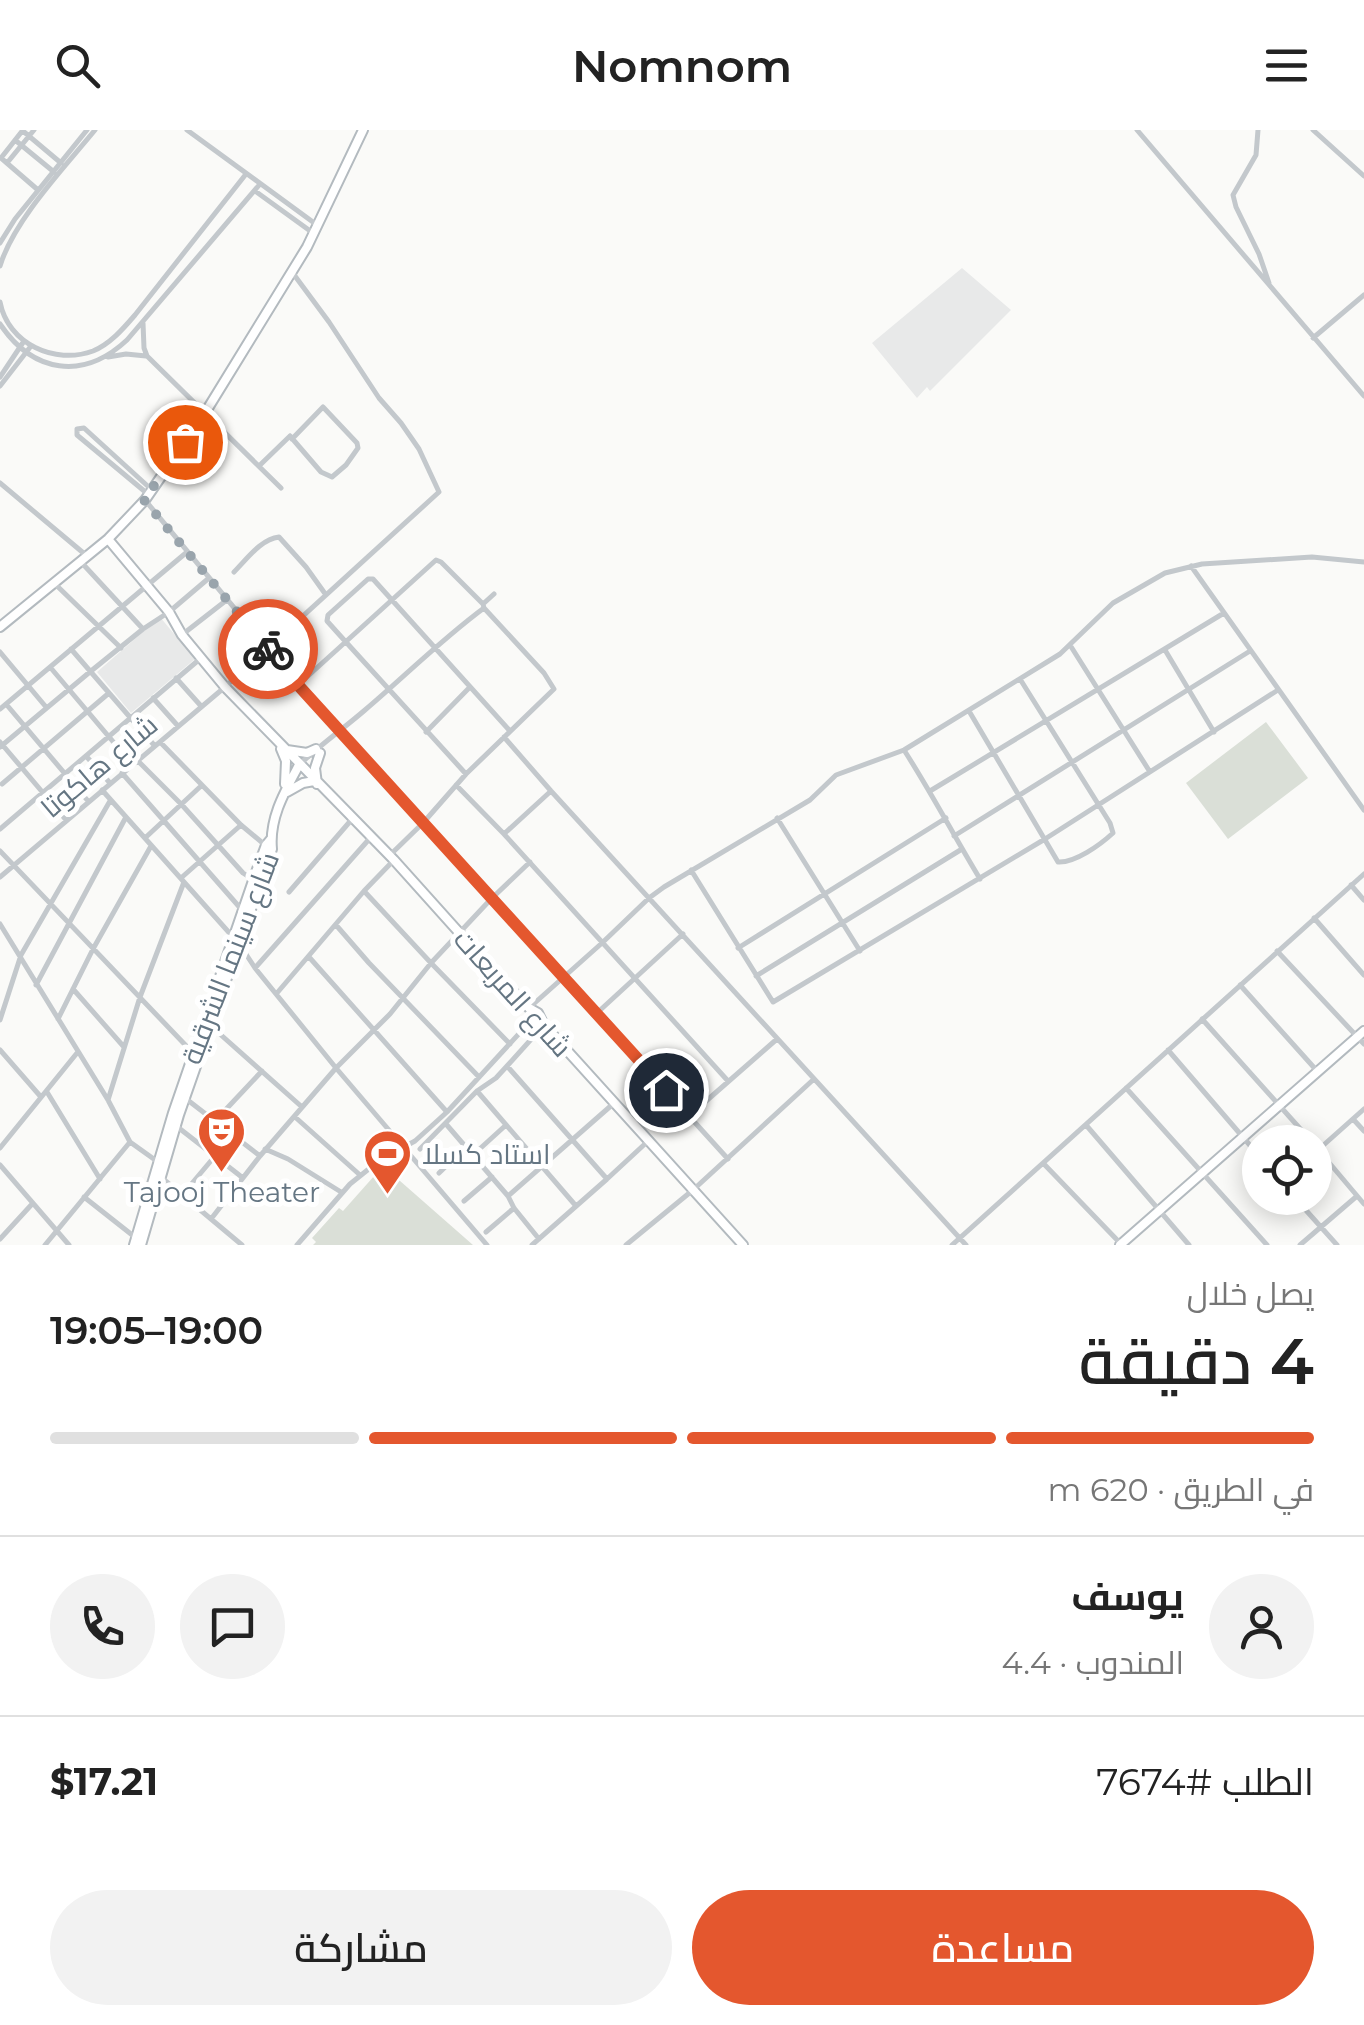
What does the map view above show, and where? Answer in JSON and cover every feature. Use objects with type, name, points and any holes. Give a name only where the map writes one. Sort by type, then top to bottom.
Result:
[{"type":"main road","points":[[0,628],[108,539],[148,495],[292,272],[363,130]]},
{"type":"main road","name":"شارع المربعات","points":[[108,539],[225,687],[391,858],[528,1008],[538,1013],[544,1026],[743,1245]]},
{"type":"main road","points":[[280,745],[297,753],[318,751],[316,782],[284,793]]},
{"type":"main road","points":[[280,745],[286,761],[284,793]]},
{"type":"main road","points":[[284,793],[301,768]]},
{"type":"main road","name":"شارع سينما الشرقية","points":[[137,1243],[284,793]]},
{"type":"main road","name":"شارع سينما الشرقية","points":[[137,1243],[193,1053],[237,940],[242,910],[256,882]]},
{"type":"main road","points":[[1258,1125],[1362,1037]]},
{"type":"main road","points":[[1121,1245],[1242,1139]]},
{"type":"street","points":[[4,161],[23,130],[32,133],[61,162]]},
{"type":"street","points":[[0,243],[78,147],[87,130]]},
{"type":"street","points":[[41,192],[61,162],[95,130]]},
{"type":"street","points":[[187,130],[315,229]]},
{"type":"street","points":[[1137,130],[1364,396]]},
{"type":"street","points":[[1258,130],[1256,154],[1233,195],[1270,287]]},
{"type":"street","points":[[1313,130],[1364,176]]},
{"type":"street","points":[[4,161],[32,133]]},
{"type":"street","points":[[15,140],[54,172]]},
{"type":"street","points":[[4,161],[41,192]]},
{"type":"street","points":[[0,302],[9,323],[31,346],[57,356],[97,350],[119,334],[246,174]]},
{"type":"street","points":[[105,358],[143,322],[258,188]]},
{"type":"street","points":[[217,208],[228,219]]},
{"type":"street","points":[[0,266],[24,213]]},
{"type":"street","name":"شارع هاكوتا","points":[[0,877],[225,687],[438,496],[440,490],[419,449],[292,272]]},
{"type":"street","points":[[1313,338],[1364,295]]},
{"type":"street","points":[[143,322],[147,356],[281,488]]},
{"type":"street","points":[[0,324],[18,348],[56,366],[73,367],[126,354],[147,356]]},
{"type":"street","points":[[0,377],[24,341]]},
{"type":"street","points":[[0,386],[31,346]]},
{"type":"street","points":[[290,436],[292,439],[323,407],[358,448],[332,477],[321,472],[290,436]]},
{"type":"street","points":[[148,495],[77,435],[77,429],[84,428],[148,495],[187,552],[298,685],[728,1158]]},
{"type":"street","points":[[259,466],[290,436]]},
{"type":"street","points":[[0,482],[84,559],[143,630]]},
{"type":"street","points":[[234,572],[262,544],[273,536],[279,537],[326,595]]},
{"type":"street","points":[[88,802],[25,726],[3,707],[187,552]]},
{"type":"street","points":[[528,1008],[649,898],[810,800],[836,776],[904,750],[1060,654],[1113,604],[1165,574],[1191,566],[1312,558],[1364,562]]},
{"type":"street","points":[[277,993],[466,774],[554,689],[484,606],[436,560],[298,685]]},
{"type":"street","points":[[1191,566],[1364,810]]},
{"type":"street","points":[[66,821],[1,745],[210,578]]},
{"type":"street","points":[[466,774],[345,642],[327,620],[328,616],[369,578],[373,579],[510,730]]},
{"type":"street","points":[[54,583],[121,648]]},
{"type":"street","points":[[301,768],[494,594]]},
{"type":"street","points":[[182,635],[228,598]]},
{"type":"street","points":[[930,791],[1224,613]]},
{"type":"street","points":[[1070,645],[1150,772]]},
{"type":"street","points":[[72,649],[130,718],[241,825],[270,844]]},
{"type":"street","points":[[1165,650],[1214,732]]},
{"type":"street","points":[[0,652],[47,708]]},
{"type":"street","points":[[954,836],[1250,652]]},
{"type":"street","points":[[0,829],[201,658]]},
{"type":"street","points":[[50,667],[109,736],[256,882]]},
{"type":"street","points":[[176,678],[202,707]]},
{"type":"street","points":[[969,711],[1058,862],[1062,864],[1111,836],[1112,828],[1020,679]]},
{"type":"street","points":[[426,732],[470,688]]},
{"type":"street","points":[[692,870],[773,1002],[1046,840],[1278,690]]},
{"type":"street","points":[[2,784],[110,693]]},
{"type":"street","points":[[153,698],[178,726]]},
{"type":"street","points":[[504,737],[966,1245]]},
{"type":"street","points":[[904,750],[980,879]]},
{"type":"street","points":[[86,756],[110,784]]},
{"type":"street","points":[[122,773],[242,910]]},
{"type":"street","points":[[456,785],[728,1081]]},
{"type":"street","points":[[145,838],[201,786]]},
{"type":"street","points":[[102,790],[237,940],[336,1068],[487,1245]]},
{"type":"street","points":[[504,834],[550,791]]},
{"type":"street","points":[[0,1020],[21,955],[110,801]]},
{"type":"street","points":[[36,986],[126,818]]},
{"type":"street","points":[[289,892],[352,818]]},
{"type":"street","points":[[777,818],[860,950]]},
{"type":"street","points":[[738,948],[946,818]]},
{"type":"street","points":[[108,1100],[182,880],[241,825]]},
{"type":"street","points":[[255,968],[371,837]]},
{"type":"street","points":[[58,1019],[151,846]]},
{"type":"street","points":[[755,976],[962,849]]},
{"type":"street","points":[[0,851],[193,1053]]},
{"type":"street","points":[[211,1219],[336,1068],[404,997],[430,963],[530,862]]},
{"type":"street","points":[[952,1245],[1364,874]]},
{"type":"street","points":[[1351,885],[1364,900]]},
{"type":"street","points":[[364,891],[510,1044]]},
{"type":"street","points":[[1314,918],[1364,975]]},
{"type":"street","points":[[0,924],[130,1142],[158,1162]]},
{"type":"street","points":[[336,924],[479,1077]]},
{"type":"street","points":[[596,1014],[683,934]]},
{"type":"street","points":[[1277,951],[1362,1037]]},
{"type":"street","points":[[309,956],[448,1112]]},
{"type":"street","points":[[1239,985],[1318,1072]]},
{"type":"street","points":[[73,989],[124,1047]]},
{"type":"street","points":[[298,1245],[360,1175],[423,1135],[448,1112],[538,1013]]},
{"type":"street","points":[[1202,1019],[1297,1125]]},
{"type":"street","points":[[210,1025],[302,1107]]},
{"type":"street","points":[[420,1149],[477,1091],[496,1078],[544,1026]]},
{"type":"street","points":[[689,1116],[778,1038]]},
{"type":"street","points":[[0,1050],[43,1094],[100,1179]]},
{"type":"street","points":[[1168,1050],[1242,1137]]},
{"type":"street","points":[[0,1148],[78,1052]]},
{"type":"street","points":[[508,1066],[606,1179]]},
{"type":"street","points":[[214,1121],[262,1071]]},
{"type":"street","points":[[626,1245],[693,1190],[814,1079]]},
{"type":"street","points":[[1126,1088],[1267,1245]]},
{"type":"street","points":[[477,1091],[576,1206]]},
{"type":"street","points":[[184,1098],[260,1156]]},
{"type":"street","points":[[508,1196],[613,1104]]},
{"type":"street","points":[[1332,1134],[1364,1109]]},
{"type":"street","points":[[294,1116],[360,1175]]},
{"type":"street","points":[[1354,1118],[1364,1131]]},
{"type":"street","points":[[446,1124],[539,1239]]},
{"type":"street","points":[[473,1155],[506,1124]]},
{"type":"street","points":[[1086,1124],[1189,1245]]},
{"type":"street","points":[[176,1126],[243,1178]]},
{"type":"street","points":[[0,1129],[8,1138]]},
{"type":"street","points":[[182,1194],[230,1133]]},
{"type":"street","points":[[45,1245],[130,1142]]},
{"type":"street","points":[[532,1245],[648,1142]]},
{"type":"street","points":[[439,1173],[466,1148]]},
{"type":"street","points":[[266,1150],[341,1192]]},
{"type":"street","points":[[1043,1163],[1121,1245]]},
{"type":"street","points":[[0,1165],[69,1245]]},
{"type":"street","points":[[1332,1166],[1364,1204]]},
{"type":"street","points":[[160,1176],[242,1245]]},
{"type":"street","points":[[464,1201],[492,1177]]},
{"type":"street","points":[[1300,1245],[1357,1196]]},
{"type":"street","points":[[84,1197],[137,1243]]},
{"type":"street","points":[[0,1239],[34,1203]]},
{"type":"street","points":[[486,1232],[514,1208]]},
{"type":"street","points":[[1310,1215],[1337,1245]]},
{"type":"shaded area","points":[[962,268],[1011,310],[930,391],[927,387],[917,398],[872,343]]},
{"type":"shaded area","points":[[160,617],[195,659],[131,713],[97,672]]},
{"type":"shaded area","points":[[1266,722],[1308,778],[1228,839],[1186,783]]},
{"type":"shaded area","name":"استاد كسلا","points":[[383,1166],[473,1245],[313,1245],[316,1242],[312,1238],[339,1208],[343,1211]]},
{"type":"way so far","points":[[185,442],[144,500],[268,649]]},
{"type":"place","name":"Tajooj Theater","points":[[222,1174]]},
{"type":"place","name":"استاد كسلا","points":[[387,1196]]},
{"type":"route","points":[[268,649],[666,1090]]}]
